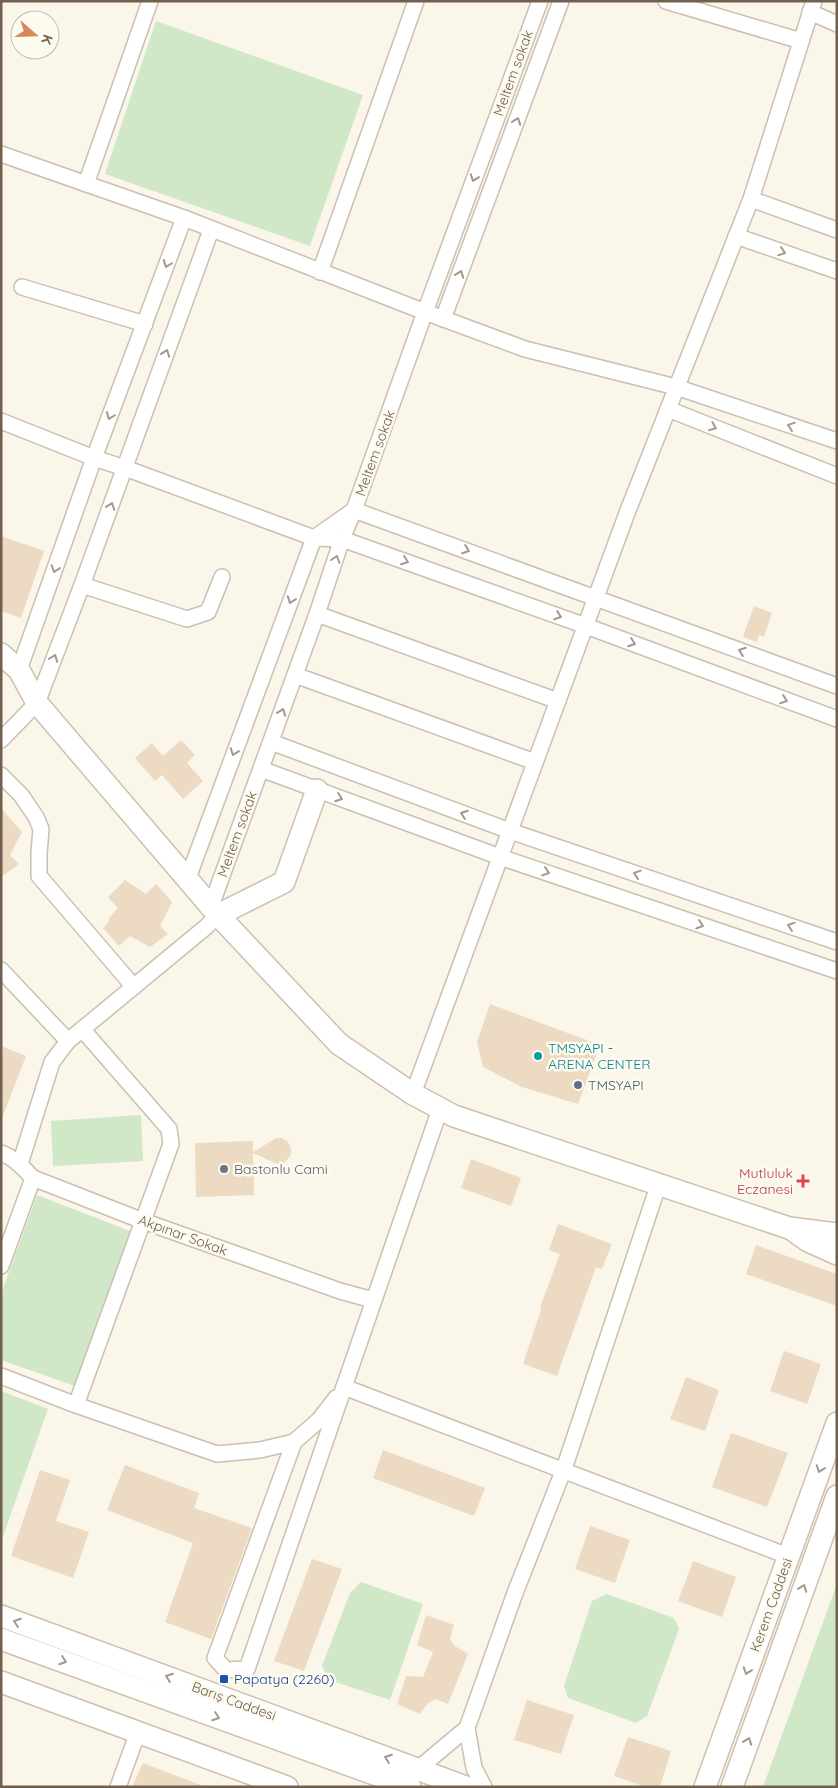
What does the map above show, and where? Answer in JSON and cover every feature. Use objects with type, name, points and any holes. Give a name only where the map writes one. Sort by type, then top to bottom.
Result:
[{"type":"street","points":[[86,184],[150,1]]},
{"type":"street","points":[[320,272],[416,1]]},
{"type":"street","name":"Meltem sokak","points":[[215,910],[260,770],[317,614],[342,539],[540,1]]},
{"type":"street","name":"Meltem sokak","points":[[443,319],[562,1]]},
{"type":"street","points":[[666,1],[801,41]]},
{"type":"street","points":[[412,1094],[596,597],[676,387],[751,199],[812,7],[837,24]]},
{"type":"street","points":[[1,154],[184,218],[320,272],[525,349],[676,387],[837,441]]},
{"type":"street","points":[[751,199],[837,230]]},
{"type":"street","points":[[19,670],[94,458],[184,218]]},
{"type":"street","points":[[1,740],[37,703],[211,230]]},
{"type":"street","points":[[736,236],[837,271]]},
{"type":"street","points":[[22,287],[145,324]]},
{"type":"street","points":[[668,409],[837,476]]},
{"type":"street","points":[[1,420],[94,458],[314,538],[342,539],[586,626],[837,720]]},
{"type":"street","points":[[188,878],[314,538],[354,510],[837,686]]},
{"type":"street","points":[[82,585],[187,618],[208,612],[222,577]]},
{"type":"street","points":[[317,614],[558,701]]},
{"type":"street","points":[[1,654],[19,670],[37,703],[215,910],[339,1044],[412,1094],[454,1116],[789,1228],[837,1234]]},
{"type":"street","points":[[295,675],[535,762]]},
{"type":"street","points":[[270,742],[510,831],[837,942]]},
{"type":"street","points":[[260,770],[500,857],[837,971]]},
{"type":"street","points":[[1,775],[21,795],[36,817],[41,829],[39,876],[134,987]]},
{"type":"street","points":[[20,1164],[52,1062],[68,1041],[206,927],[215,910],[284,882],[317,790]]},
{"type":"street","points":[[1,970],[68,1041]]},
{"type":"street","points":[[76,1405],[171,1144],[169,1129],[82,1029]]},
{"type":"street","points":[[226,1670],[247,1669],[440,1108]]},
{"type":"street","name":"Akpınar Sokak","points":[[1,1154],[20,1164],[33,1178],[143,1221],[340,1292],[373,1300]]},
{"type":"street","points":[[1,1266],[33,1178]]},
{"type":"street","points":[[414,1778],[467,1728],[515,1593],[564,1469],[659,1183]]},
{"type":"street","points":[[789,1228],[837,1224]]},
{"type":"street","points":[[789,1228],[808,1241],[837,1254]]},
{"type":"street","points":[[1,1376],[76,1405],[217,1454],[260,1450],[294,1442],[319,1420],[344,1387]]},
{"type":"street","points":[[344,1387],[564,1469],[788,1556]]},
{"type":"street","name":"Kerem Caddesi","points":[[705,1787],[837,1423]]},
{"type":"street","points":[[223,1697],[226,1670],[215,1658],[294,1442]]},
{"type":"street","name":"Kerem Caddesi","points":[[732,1787],[837,1496]]},
{"type":"street","name":"Barış Caddesi","points":[[1,1616],[223,1697],[414,1778]]},
{"type":"street","name":"Barış Caddesi","points":[[1,1638],[414,1778],[466,1787]]},
{"type":"street","points":[[1,1682],[287,1787]]},
{"type":"street","points":[[467,1728],[474,1768],[484,1787]]},
{"type":"street","points":[[118,1787],[138,1732]]},
{"type":"green space","points":[[156,21],[363,95],[310,246],[105,174]]},
{"type":"green space","points":[[141,1115],[143,1161],[53,1166],[51,1121]]},
{"type":"green space","points":[[37,1195],[130,1231],[75,1386],[1,1360],[1,1294]]},
{"type":"green space","points":[[1,1391],[48,1409],[1,1542]]},
{"type":"green space","points":[[361,1582],[423,1604],[390,1700],[329,1680],[322,1666],[350,1593]]},
{"type":"green space","points":[[837,1584],[837,1787],[763,1787]]},
{"type":"green space","points":[[607,1594],[674,1618],[679,1629],[647,1716],[636,1723],[568,1698],[564,1686],[592,1601]]},
{"type":"building","points":[[1,536],[44,551],[21,618],[1,611]]},
{"type":"building","points":[[754,606],[772,613],[764,637],[759,635],[757,642],[743,637]]},
{"type":"building","points":[[181,740],[195,755],[187,763],[203,781],[183,799],[162,775],[155,781],[135,758],[152,743],[163,756]]},
{"type":"building","points":[[1,808],[22,832],[10,855],[19,864],[1,877]]},
{"type":"building","points":[[125,880],[146,894],[156,884],[172,902],[160,926],[168,934],[150,947],[130,936],[119,946],[103,928],[118,908],[108,897]]},
{"type":"building","name":"TMSYAPI - ARENA CENTER","points":[[490,1004],[600,1045],[578,1104],[522,1087],[483,1067],[477,1042]]},
{"type":"building","points":[[1,1046],[26,1056],[2,1118],[1,1118]]},
{"type":"building","name":"Bastonlu Cami","points":[[276,1138],[282,1138],[288,1142],[291,1148],[291,1155],[284,1163],[277,1164],[253,1153],[254,1195],[196,1197],[195,1143],[253,1141],[253,1152]]},
{"type":"building","points":[[471,1159],[521,1178],[511,1206],[461,1188]]},
{"type":"building","points":[[558,1224],[612,1244],[602,1269],[596,1267],[557,1376],[523,1364],[542,1307],[540,1307],[560,1254],[549,1250]]},
{"type":"building","points":[[756,1245],[837,1274],[837,1306],[746,1274]]},
{"type":"building","points":[[784,1351],[821,1364],[807,1404],[770,1391]]},
{"type":"building","points":[[686,1377],[719,1390],[705,1431],[670,1419]]},
{"type":"building","points":[[731,1433],[788,1453],[767,1507],[712,1487]]},
{"type":"building","points":[[383,1450],[485,1488],[474,1516],[373,1478]]},
{"type":"building","points":[[125,1465],[199,1493],[194,1508],[252,1528],[211,1639],[165,1622],[193,1543],[107,1510]]},
{"type":"building","points":[[40,1470],[70,1480],[56,1521],[89,1532],[73,1578],[11,1556]]},
{"type":"building","points":[[590,1526],[630,1540],[615,1583],[575,1569]]},
{"type":"building","points":[[312,1559],[342,1569],[304,1671],[274,1661]]},
{"type":"building","points":[[693,1561],[736,1577],[722,1617],[678,1601]]},
{"type":"building","points":[[426,1615],[454,1625],[450,1639],[455,1646],[468,1654],[448,1704],[436,1699],[427,1704],[420,1714],[397,1704],[406,1676],[423,1677],[433,1652],[417,1645]]},
{"type":"building","points":[[527,1700],[574,1715],[561,1754],[514,1740]]},
{"type":"building","points":[[628,1737],[671,1751],[660,1787],[646,1787],[614,1776]]},
{"type":"building","points":[[143,1763],[203,1786],[203,1787],[132,1787]]},
{"type":"place","name":"TMSYAPI - ARENA CENTER","points":[[538,1056]]},
{"type":"place","name":"TMSYAPI","points":[[578,1085]]},
{"type":"place","name":"Bastonlu Cami","points":[[224,1169]]},
{"type":"place","name":"Mutluluk Eczanesi","points":[[803,1181]]},
{"type":"place","name":"Papatya (2260)","points":[[224,1679]]}]
